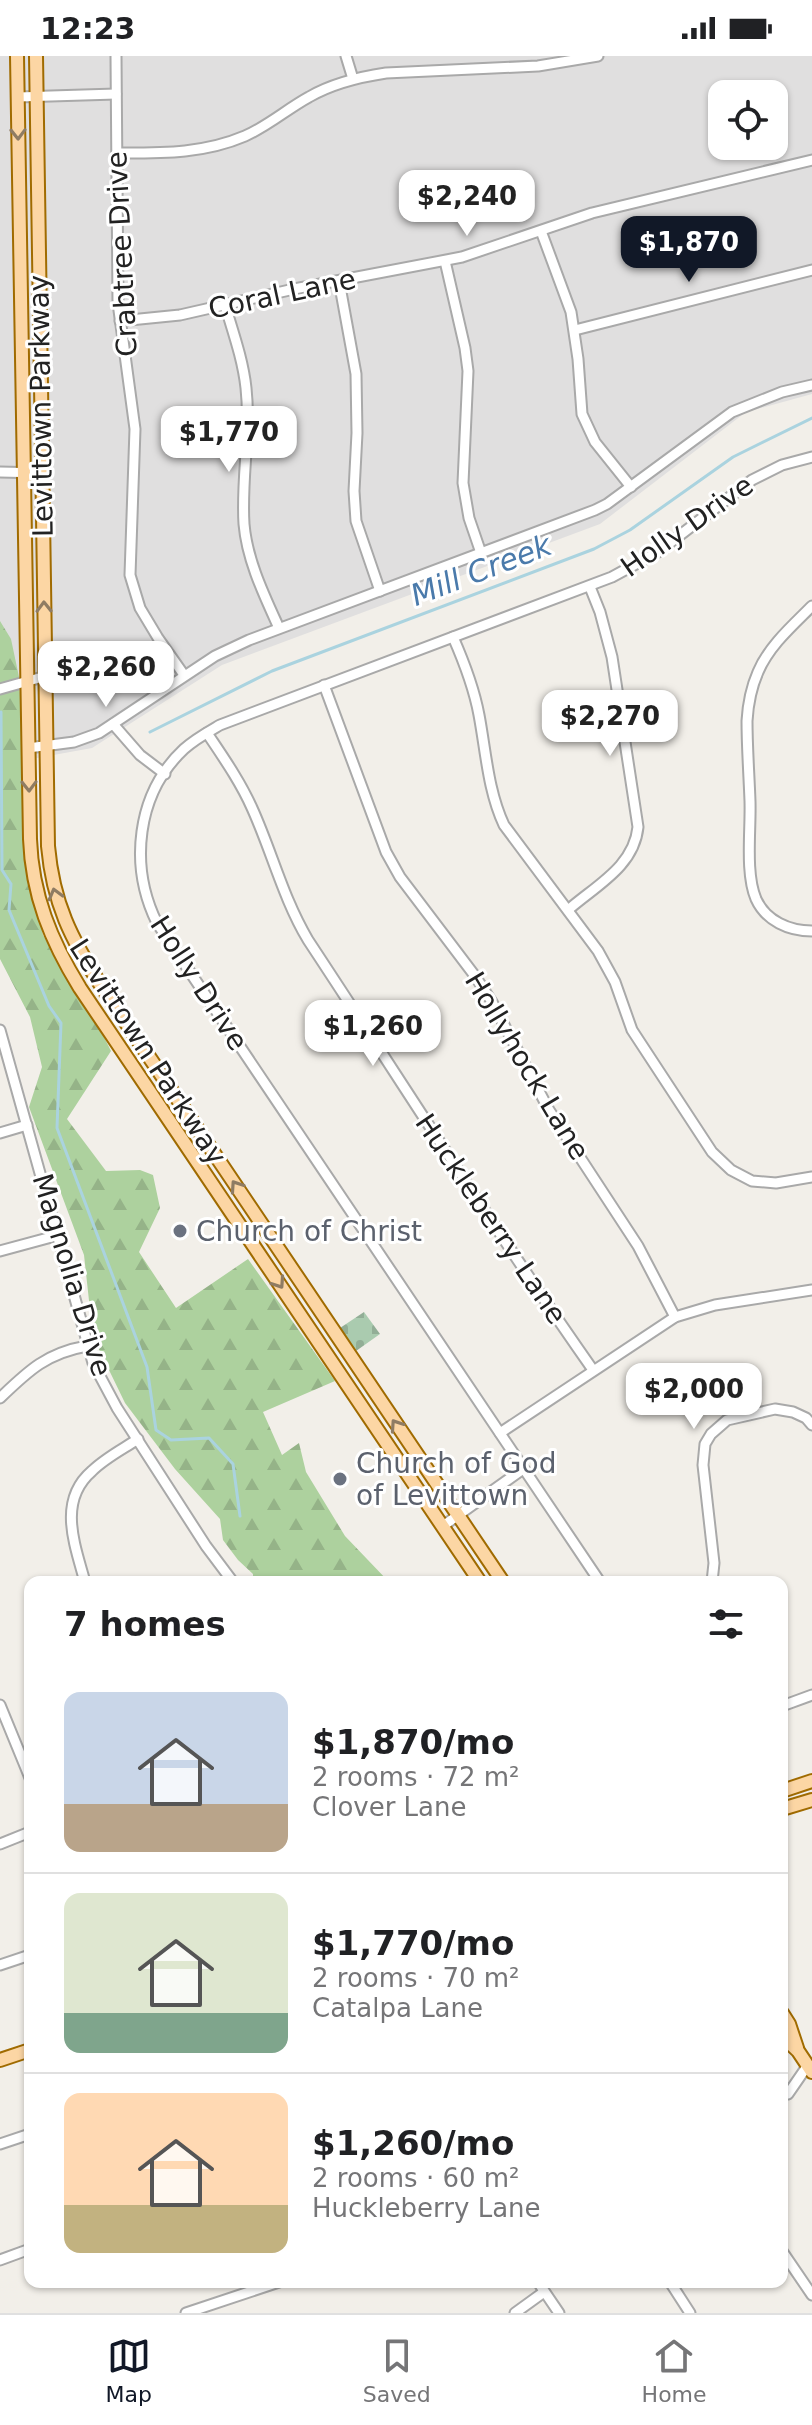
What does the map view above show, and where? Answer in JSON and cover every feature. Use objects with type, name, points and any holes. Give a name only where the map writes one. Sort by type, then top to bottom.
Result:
[{"type":"main road","name":"Levittown Parkway","points":[[17,56],[30,839],[41,910],[62,959],[476,1576]]},
{"type":"main road","name":"Levittown Parkway","points":[[36,56],[50,870],[60,911],[102,987],[499,1576]]},
{"type":"main road","points":[[788,1789],[812,1781]]},
{"type":"main road","points":[[788,1807],[812,1800]]},
{"type":"main road","points":[[788,2022],[798,2051]]},
{"type":"main road","points":[[788,2042],[810,2069]]},
{"type":"main road","points":[[0,2060],[24,2052]]},
{"type":"street","name":"Crabtree Drive","points":[[116,56],[117,279],[135,429],[130,575],[140,608],[184,675]]},
{"type":"street","points":[[346,56],[353,79]]},
{"type":"street","points":[[117,153],[181,153],[219,145],[246,135],[310,96],[353,79],[386,73],[558,64],[598,56]]},
{"type":"street","points":[[18,97],[116,94]]},
{"type":"street","name":"Coral Lane","points":[[120,321],[180,315],[445,261],[607,209],[812,160]]},
{"type":"street","points":[[541,231],[560,278],[575,330],[582,414],[595,442],[631,487]]},
{"type":"street","points":[[445,261],[467,360],[463,483],[469,518],[481,553]]},
{"type":"street","points":[[575,330],[812,270]]},
{"type":"street","points":[[339,281],[356,374],[356,521],[380,591]]},
{"type":"street","points":[[225,305],[246,386],[248,426],[244,511],[247,547],[279,628]]},
{"type":"street","points":[[28,748],[86,738],[235,646],[595,510],[732,412],[782,392],[812,385]]},
{"type":"street","name":"Holly Drive","points":[[596,1576],[157,923],[146,900],[142,880],[140,841],[144,817],[165,774],[181,752],[220,725],[590,587],[658,552],[752,480],[782,465],[812,457]]},
{"type":"street","points":[[0,472],[42,473]]},
{"type":"street","points":[[568,910],[626,860],[633,849],[638,827],[612,657],[590,587]]},
{"type":"street","points":[[812,606],[763,660],[753,687],[747,719],[753,889],[769,917],[791,929],[812,931]]},
{"type":"street","points":[[453,637],[478,712],[498,813],[504,825],[608,967],[632,1030],[712,1152],[731,1170],[752,1181],[786,1183],[812,1177]]},
{"type":"street","points":[[0,689],[46,676]]},
{"type":"street","name":"Hollyhock Lane","points":[[324,685],[362,792],[393,864],[492,1002],[532,1080],[638,1246],[675,1317]]},
{"type":"street","points":[[113,724],[140,755],[165,774]]},
{"type":"street","name":"Huckleberry Lane","points":[[207,733],[242,787],[293,915],[308,940],[445,1153],[593,1370]]},
{"type":"street","name":"Magnolia Drive","points":[[0,1030],[59,1235],[87,1346],[103,1383],[206,1546],[228,1576]]},
{"type":"street","points":[[0,1133],[27,1125]]},
{"type":"street","points":[[0,1251],[59,1235]]},
{"type":"street","points":[[500,1433],[675,1317],[715,1305],[812,1290]]},
{"type":"street","points":[[0,1398],[41,1361],[62,1351],[87,1346]]},
{"type":"street","points":[[713,1576],[714,1563],[703,1465],[705,1444],[711,1434],[727,1420],[775,1409],[793,1412],[812,1425]]},
{"type":"street","points":[[83,1576],[72,1532],[71,1508],[75,1496],[89,1473],[138,1439]]},
{"type":"street","points":[[443,1526],[523,1469]]},
{"type":"street","points":[[788,1704],[812,1695]]},
{"type":"street","points":[[0,1705],[24,1763]]},
{"type":"street","points":[[0,1844],[24,1834]]},
{"type":"street","points":[[0,1965],[24,1957]]},
{"type":"street","points":[[788,2094],[810,2069]]},
{"type":"street","points":[[0,2144],[24,2136]]},
{"type":"street","points":[[0,2260],[24,2251]]},
{"type":"street","points":[[788,2260],[812,2295]]},
{"type":"street","points":[[243,2288],[245,2293]]},
{"type":"street","points":[[186,2313],[260,2288]]},
{"type":"street","points":[[542,2288],[559,2313]]},
{"type":"street","points":[[674,2288],[690,2313]]},
{"type":"street","points":[[515,2313],[544,2292]]},
{"type":"shaded area","points":[[0,56],[812,56],[812,394],[746,412],[600,524],[222,665],[92,748],[15,762],[0,701]]},
{"type":"green space","points":[[0,621],[11,639],[19,677],[23,814],[43,935],[111,1051],[67,1119],[106,1171],[140,1170],[153,1175],[160,1208],[139,1252],[176,1308],[248,1259],[335,1381],[263,1412],[282,1455],[299,1443],[306,1472],[345,1536],[383,1576],[253,1576],[223,1540],[220,1519],[175,1469],[125,1403],[93,1337],[84,1255],[29,1107],[42,1067],[30,1017],[0,959]]},
{"type":"green space","points":[[364,1312],[380,1334],[356,1351],[340,1328]]},
{"type":"waterway","name":"Mill Creek","points":[[150,732],[272,671],[594,549],[630,530],[733,457],[812,418]]},
{"type":"waterway","points":[[1,712],[2,870],[11,884],[9,910],[49,1006],[61,1023],[57,1128],[147,1367],[156,1430],[171,1440],[209,1438],[233,1464],[240,1516]]},
{"type":"place","name":"Church of Christ","points":[[180,1231]]},
{"type":"place","name":"Church of God of Levittown","points":[[340,1479]]}]
